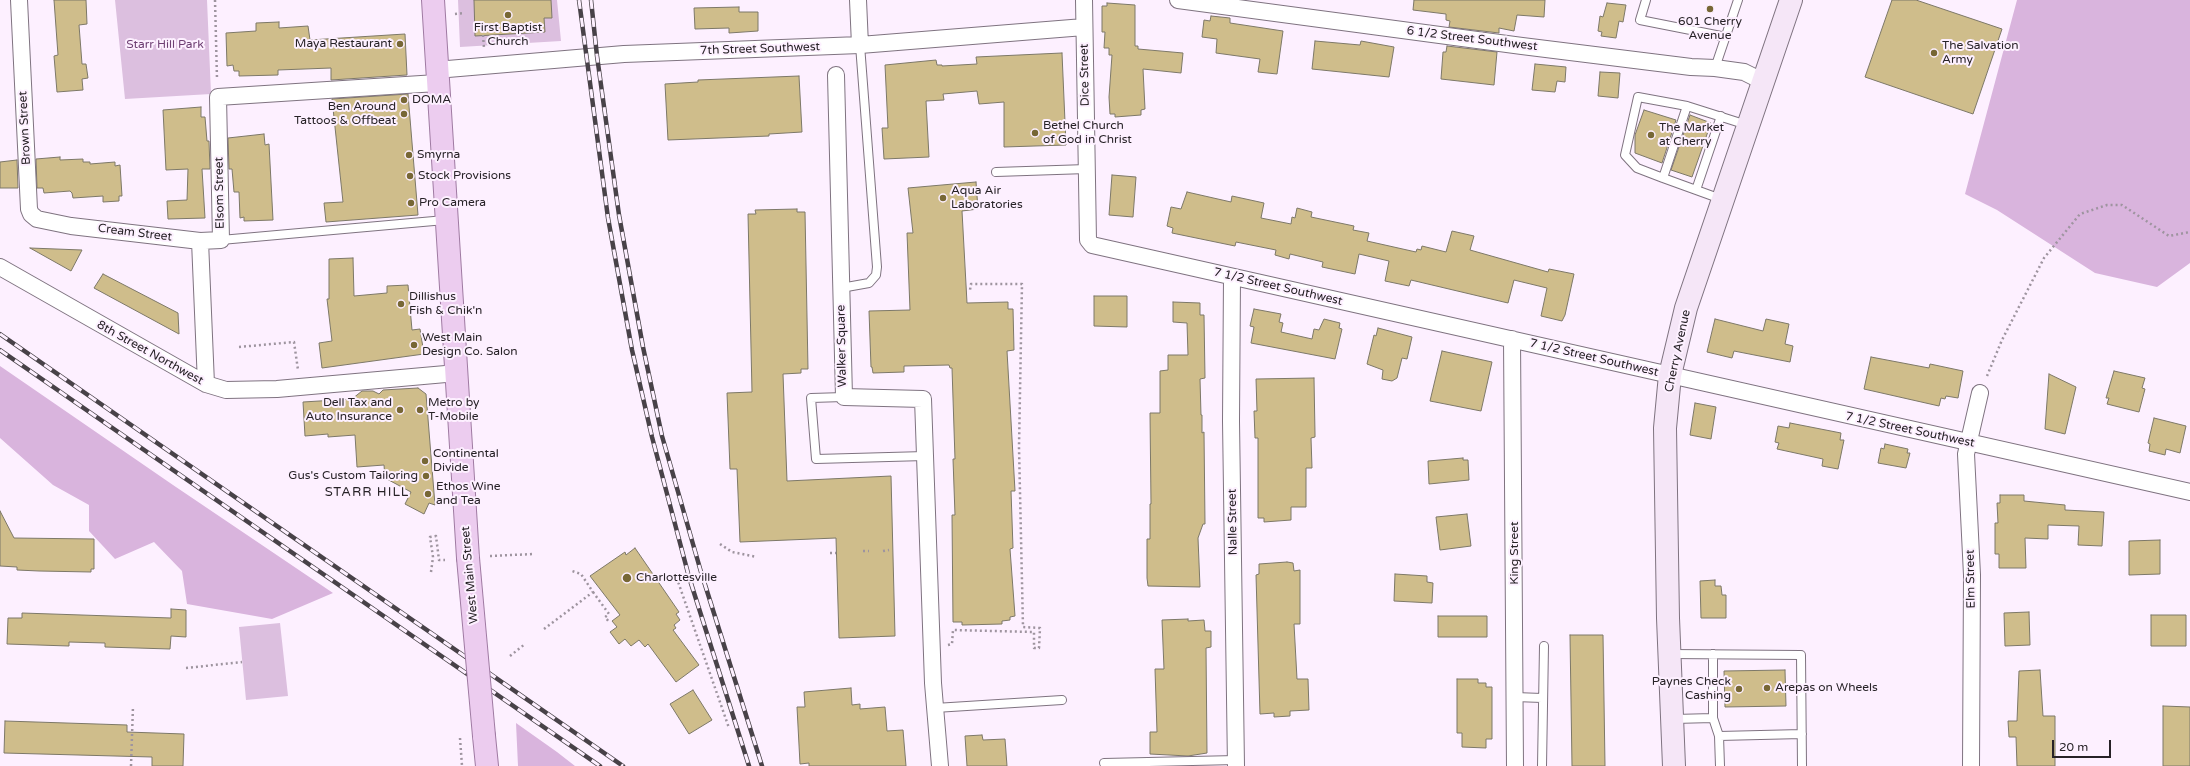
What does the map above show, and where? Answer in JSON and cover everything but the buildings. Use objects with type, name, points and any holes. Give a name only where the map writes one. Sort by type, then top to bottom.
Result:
[{"type":"main road","name":"West Main Street","points":[[433,0],[436,77],[457,373],[468,558],[486,766]]},
{"type":"main road","name":"Cherry Avenue","points":[[1674,766],[1665,428],[1670,375],[1686,308],[1791,0]]},
{"type":"street","name":"Brown Street","points":[[19,0],[29,208],[31,214],[37,219],[71,226]]},
{"type":"street","points":[[858,0],[860,45]]},
{"type":"street","name":"Dice Street","points":[[1084,0],[1088,240],[1092,245]]},
{"type":"street","name":"6 1/2 Street Southwest","points":[[1178,0],[1522,46],[1744,72],[1764,82]]},
{"type":"street","name":"7th Street Southwest","points":[[218,97],[436,77],[534,63],[624,54],[860,45],[1084,27]]},
{"type":"street","name":"Walker Square","points":[[836,75],[844,397],[923,399],[933,683],[940,766]]},
{"type":"street","name":"Elsom Street","points":[[200,241],[221,240],[218,97]]},
{"type":"street","name":"Cream Street","points":[[71,226],[200,241]]},
{"type":"street","points":[[200,241],[206,384]]},
{"type":"street","name":"7 1/2 Street Southwest","points":[[1092,245],[2190,492]]},
{"type":"street","name":"8th Street Northwest","points":[[0,267],[206,384],[226,390],[245,391],[300,387],[457,373]]},
{"type":"street","name":"Nalle Street","points":[[1232,277],[1231,421],[1236,763]]},
{"type":"street","name":"King Street","points":[[1512,339],[1516,766]]},
{"type":"street","name":"Elm Street","points":[[1971,766],[1972,575],[1966,454],[1980,393]]},
{"type":"lane","points":[[1646,0],[1640,20],[1726,37]]},
{"type":"lane","points":[[1715,68],[1738,0]]},
{"type":"lane","points":[[841,288],[869,283],[876,275],[877,267],[860,45]]},
{"type":"lane","points":[[1723,200],[1637,168],[1626,155],[1638,97],[1687,106],[1748,125]]},
{"type":"lane","points":[[1663,178],[1687,106]]},
{"type":"lane","points":[[1696,190],[1721,116]]},
{"type":"lane","points":[[996,172],[1087,169]]},
{"type":"lane","points":[[221,240],[446,220]]},
{"type":"lane","points":[[844,397],[811,398],[816,458],[925,456]]},
{"type":"lane","points":[[1542,766],[1544,646]]},
{"type":"lane","points":[[1670,654],[1801,655],[1802,766]]},
{"type":"lane","points":[[1712,654],[1713,718],[1719,736],[1720,766]]},
{"type":"lane","points":[[1515,697],[1542,698]]},
{"type":"lane","points":[[935,708],[1062,700]]},
{"type":"lane","points":[[1672,719],[1713,718]]},
{"type":"lane","points":[[1719,736],[1802,734]]},
{"type":"lane","points":[[1104,763],[1236,763]]},
{"type":"path","points":[[215,0],[218,97]]},
{"type":"path","points":[[454,14],[464,13]]},
{"type":"path","points":[[483,35],[484,48]]},
{"type":"path","points":[[1980,393],[2002,340],[2044,258],[2080,214],[2107,205],[2122,205],[2169,236],[2190,232]]},
{"type":"path","points":[[941,645],[952,644],[953,630],[1034,632],[1034,648],[1039,648],[1040,628],[1023,626],[1019,447],[1022,284],[971,284],[970,290]]},
{"type":"path","points":[[239,347],[294,342],[300,387]]},
{"type":"path","points":[[431,572],[433,557],[430,536],[436,536],[439,560],[445,560]]},
{"type":"path","points":[[720,544],[732,552],[757,557]]},
{"type":"path","points":[[883,551],[889,550]]},
{"type":"path","points":[[863,552],[869,551]]},
{"type":"path","points":[[830,553],[836,553]]},
{"type":"path","points":[[490,556],[534,554]]},
{"type":"path","points":[[572,571],[581,574],[609,614],[605,617],[610,623]]},
{"type":"path","points":[[675,573],[729,728]]},
{"type":"path","points":[[544,629],[593,592]]},
{"type":"path","points":[[510,656],[525,644]]},
{"type":"path","points":[[186,668],[242,662]]},
{"type":"path","points":[[131,766],[133,706]]},
{"type":"path","points":[[460,738],[462,766]]},
{"type":"green space","name":"Starr Hill Park","points":[[115,0],[207,0],[211,94],[125,99]]},
{"type":"green space","points":[[458,0],[557,0],[561,41],[460,47]]},
{"type":"green space","points":[[280,623],[288,696],[246,700],[239,627]]},
{"type":"shaded area","points":[[2017,0],[2190,0],[2190,263],[2157,287],[2095,273],[1997,210],[1965,194]]},
{"type":"shaded area","points":[[0,366],[333,593],[272,619],[187,604],[182,571],[154,542],[115,559],[89,531],[89,505],[53,485],[0,438]]},
{"type":"shaded area","points":[[516,723],[557,752],[575,766],[518,766]]},
{"type":"railway","points":[[579,0],[608,218],[632,350],[652,437],[689,577],[749,766]]},
{"type":"railway","points":[[591,0],[597,56],[619,215],[643,347],[662,436],[701,572],[762,766]]},
{"type":"railway","points":[[0,334],[623,766]]},
{"type":"railway","points":[[0,350],[600,766]]},
{"type":"place","name":"601 Cherry Avenue","points":[[1710,9]]},
{"type":"place","name":"First Baptist Church","points":[[508,15]]},
{"type":"place","name":"Maya Restaurant","points":[[400,44]]},
{"type":"place","name":"The Salvation Army","points":[[1934,53]]},
{"type":"place","name":"DOMA","points":[[404,100]]},
{"type":"place","name":"Ben Around Tattoos & Offbeat","points":[[404,114]]},
{"type":"place","name":"Bethel Church of God in Christ","points":[[1035,133]]},
{"type":"place","name":"The Market at Cherry","points":[[1651,135]]},
{"type":"place","name":"Smyrna","points":[[409,155]]},
{"type":"place","name":"Stock Provisions","points":[[410,176]]},
{"type":"place","name":"Aqua Air Laboratories","points":[[943,198]]},
{"type":"place","name":"Pro Camera","points":[[411,203]]},
{"type":"place","name":"Dillishus Fish & Chik'n","points":[[401,304]]},
{"type":"place","name":"West Main Design Co. Salon","points":[[414,345]]},
{"type":"place","name":"Dell Tax and Auto Insurance","points":[[400,410]]},
{"type":"place","name":"Metro by T-Mobile","points":[[420,410]]},
{"type":"place","name":"Continental Divide","points":[[425,461]]},
{"type":"place","name":"Gus's Custom Tailoring","points":[[426,476]]},
{"type":"place","name":"Ethos Wine and Tea","points":[[428,494]]},
{"type":"place","name":"Charlottesville","points":[[627,578]]},
{"type":"place","name":"Arepas on Wheels","points":[[1767,688]]},
{"type":"place","name":"Paynes Check Cashing","points":[[1739,689]]},
{"type":"district","name":"STARR HILL","points":[[367,493]]}]
